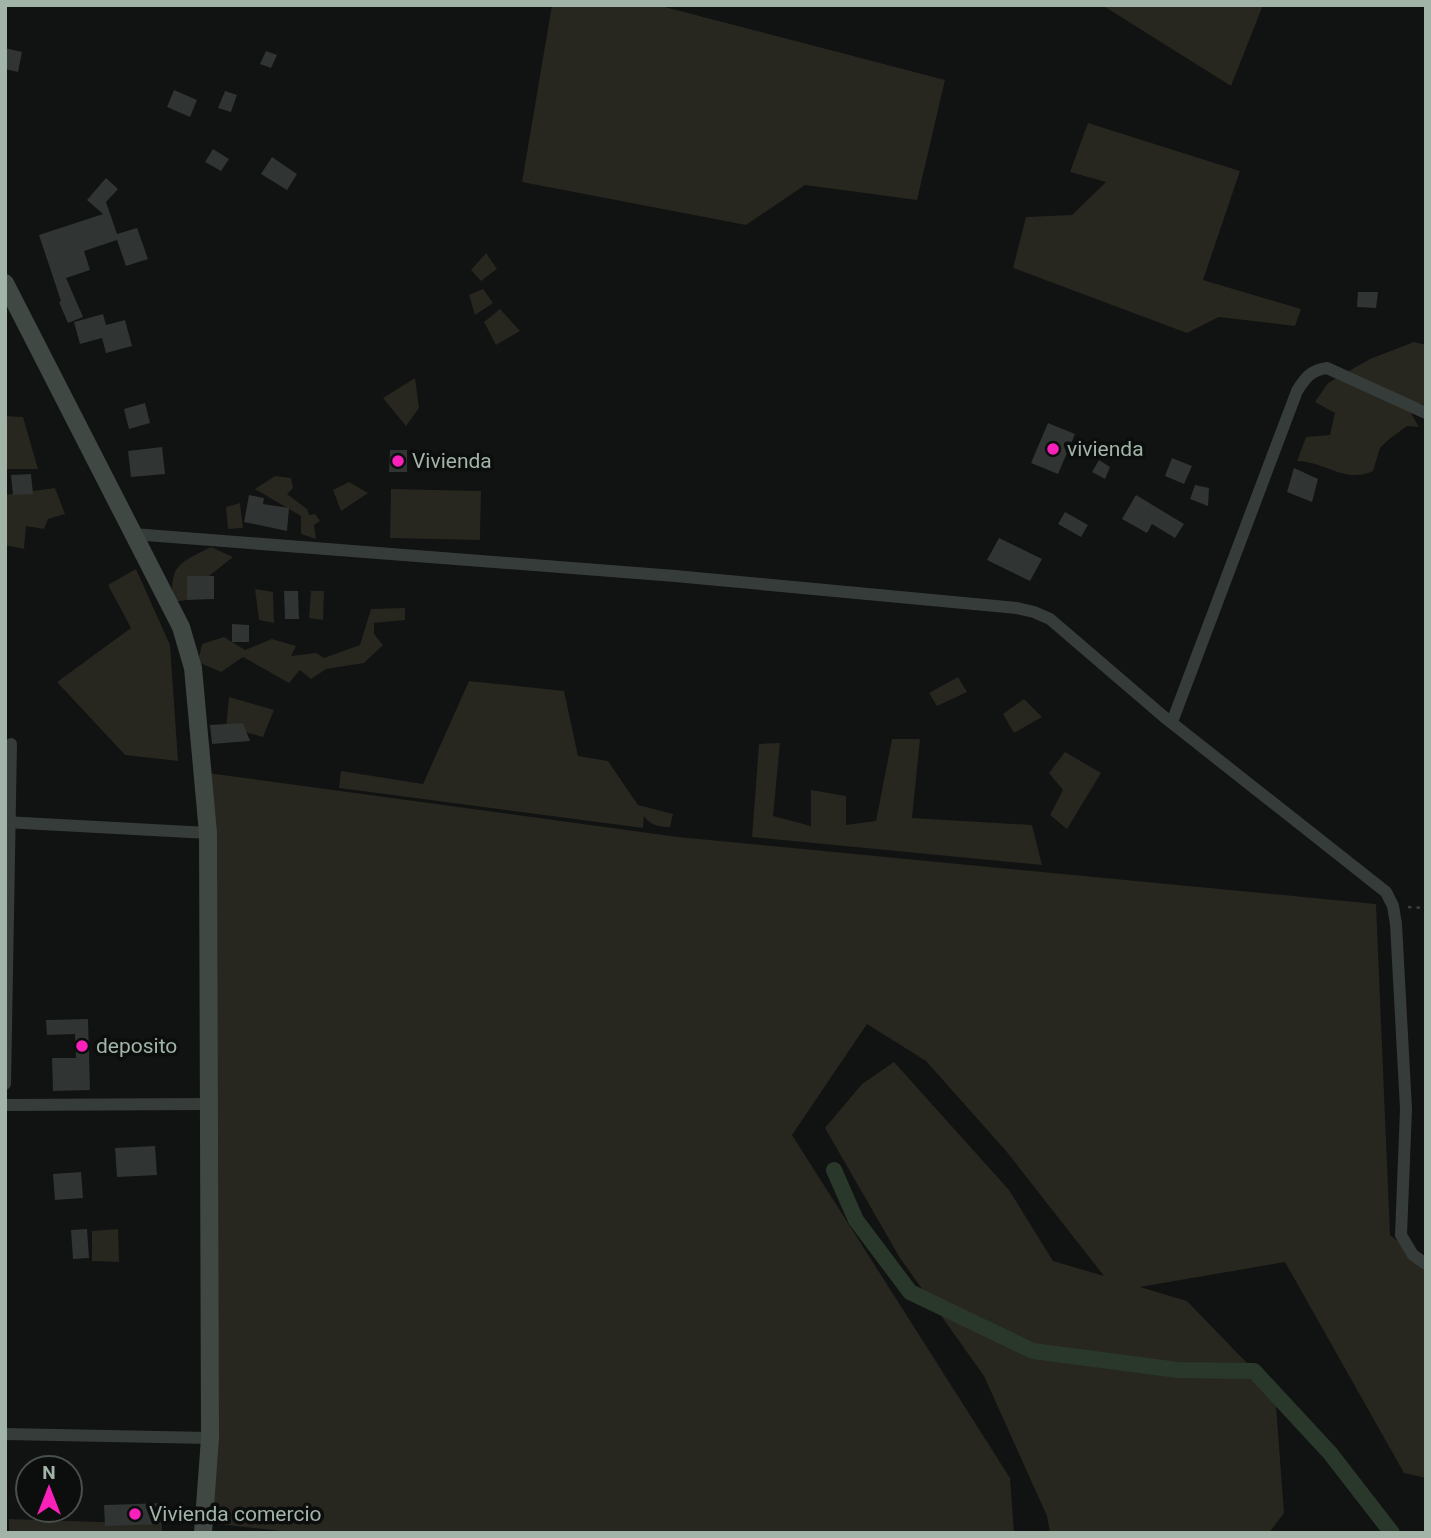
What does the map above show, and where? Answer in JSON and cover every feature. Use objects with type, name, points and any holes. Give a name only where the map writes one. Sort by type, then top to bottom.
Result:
[{"type":"street","points":[[5,283],[181,627],[193,668],[208,833],[211,1438],[203,1533]]},
{"type":"street","points":[[1172,722],[1297,391],[1304,379],[1316,369],[1327,368],[1426,412]]},
{"type":"street","points":[[134,534],[675,576],[1017,608],[1050,619],[1172,722],[1386,892],[1393,906],[1396,924],[1406,1109],[1401,1234],[1413,1255],[1426,1264]]},
{"type":"street","points":[[5,1084],[11,744]]},
{"type":"street","points":[[8,823],[208,833]]},
{"type":"street","points":[[5,1105],[210,1104]]},
{"type":"street","points":[[5,1434],[211,1438]]},
{"type":"path","points":[[1393,906],[1426,908]]},
{"type":"shaded area","points":[[552,5],[657,5],[945,80],[917,200],[805,185],[746,225],[522,182]]},
{"type":"shaded area","points":[[1102,5],[1263,5],[1231,86]]},
{"type":"shaded area","points":[[1088,123],[1240,171],[1203,280],[1301,309],[1295,326],[1219,317],[1187,333],[1013,268],[1026,217],[1072,215],[1106,182],[1070,172]]},
{"type":"shaded area","points":[[486,253],[497,269],[481,281],[471,270]]},
{"type":"shaded area","points":[[483,289],[493,303],[475,315],[469,295]]},
{"type":"shaded area","points":[[500,309],[520,331],[496,345],[484,322]]},
{"type":"shaded area","points":[[1414,342],[1426,345],[1426,405],[1408,401],[1419,427],[1407,426],[1388,440],[1380,448],[1373,471],[1363,474],[1344,474],[1297,461],[1306,437],[1330,435],[1335,413],[1315,402],[1328,383],[1370,359]]},
{"type":"shaded area","points":[[415,378],[419,408],[406,426],[383,398]]},
{"type":"shaded area","points":[[5,416],[23,417],[38,469],[5,469]]},
{"type":"shaded area","points":[[275,476],[291,478],[293,488],[287,494],[307,509],[309,515],[315,514],[320,521],[314,525],[316,539],[301,534],[301,516],[255,489]]},
{"type":"shaded area","points":[[349,482],[368,493],[341,511],[333,490]]},
{"type":"shaded area","points":[[55,488],[65,514],[48,519],[44,529],[26,526],[24,549],[5,545],[5,495]]},
{"type":"shaded area","points":[[391,489],[481,491],[480,540],[390,538]]},
{"type":"shaded area","points":[[240,503],[243,528],[228,529],[226,507]]},
{"type":"shaded area","points":[[211,547],[233,557],[209,576],[187,576],[187,600],[173,602],[173,580],[179,566]]},
{"type":"shaded area","points":[[136,569],[170,645],[178,761],[125,755],[57,682],[131,628],[108,585]]},
{"type":"shaded area","points":[[255,589],[273,592],[274,623],[259,620]]},
{"type":"shaded area","points":[[311,591],[324,591],[323,620],[309,618]]},
{"type":"shaded area","points":[[405,608],[405,620],[374,623],[374,634],[383,645],[364,663],[326,669],[311,679],[300,670],[289,683],[243,657],[221,672],[198,662],[202,644],[224,637],[245,650],[272,639],[296,646],[291,656],[316,653],[324,658],[360,645],[371,609]]},
{"type":"shaded area","points":[[958,677],[967,692],[937,706],[929,693]]},
{"type":"shaded area","points":[[469,681],[564,691],[578,756],[608,761],[638,805],[673,814],[670,827],[655,825],[644,816],[643,828],[339,788],[341,771],[423,784]]},
{"type":"shaded area","points":[[229,697],[274,710],[263,737],[226,727]]},
{"type":"shaded area","points":[[1024,699],[1042,717],[1014,733],[1003,714]]},
{"type":"shaded area","points":[[892,739],[920,739],[912,818],[1032,825],[1042,865],[752,837],[759,744],[780,743],[773,816],[811,826],[811,790],[846,796],[846,825],[876,821]]},
{"type":"shaded area","points":[[1065,752],[1101,773],[1067,829],[1050,815],[1063,790],[1049,773]]},
{"type":"shaded area","points":[[208,773],[678,837],[1376,904],[1390,1235],[1426,1263],[1426,1478],[1404,1473],[1285,1262],[1140,1287],[1187,1301],[1275,1392],[1284,1513],[1269,1533],[1050,1533],[1047,1516],[984,1376],[900,1258],[825,1128],[862,1084],[894,1062],[1009,1190],[1053,1261],[1104,1276],[1006,1151],[926,1061],[867,1024],[792,1135],[1010,1478],[1014,1533],[298,1533],[199,1522],[210,1128]]},
{"type":"shaded area","points":[[118,1229],[119,1262],[92,1261],[92,1231]]},
{"type":"shaded area","points":[[9,1519],[14,1519],[14,1524],[84,1524],[84,1521],[162,1524],[162,1533],[9,1533]]},
{"type":"building","points":[[5,48],[22,52],[18,72],[5,69]]},
{"type":"building","points":[[266,51],[277,55],[271,68],[260,64]]},
{"type":"building","points":[[174,90],[197,100],[190,117],[167,107]]},
{"type":"building","points":[[225,91],[237,95],[231,112],[218,108]]},
{"type":"building","points":[[213,149],[229,159],[221,171],[205,162]]},
{"type":"building","points":[[272,157],[297,174],[287,190],[261,174]]},
{"type":"building","points":[[106,178],[118,189],[106,202],[117,234],[137,228],[148,259],[126,266],[117,240],[84,251],[90,270],[66,278],[83,317],[68,323],[39,235],[103,214],[87,200]]},
{"type":"building","points":[[1358,292],[1378,292],[1376,308],[1357,307]]},
{"type":"building","points":[[103,314],[106,325],[125,320],[132,346],[106,353],[102,338],[80,344],[74,322]]},
{"type":"building","points":[[145,403],[150,423],[129,429],[124,409]]},
{"type":"building","name":"vivienda","points":[[1048,423],[1075,434],[1058,474],[1031,463]]},
{"type":"building","points":[[162,447],[165,474],[131,477],[128,451]]},
{"type":"building","name":"Vivienda","points":[[390,450],[407,450],[407,472],[389,472]]},
{"type":"building","name":"vivienda","points":[[1172,458],[1192,466],[1184,484],[1165,476]]},
{"type":"building","name":"vivienda","points":[[1099,460],[1110,467],[1105,479],[1092,472]]},
{"type":"building","points":[[1294,468],[1318,479],[1312,502],[1287,492]]},
{"type":"building","points":[[31,474],[33,494],[13,495],[11,475]]},
{"type":"building","points":[[1195,485],[1209,488],[1208,506],[1190,499]]},
{"type":"building","points":[[249,495],[264,498],[263,504],[289,508],[287,531],[244,522]]},
{"type":"building","name":"vivienda","points":[[1136,495],[1184,524],[1175,538],[1152,524],[1147,533],[1122,519]]},
{"type":"building","name":"vivienda","points":[[1065,512],[1088,525],[1081,537],[1058,524]]},
{"type":"building","points":[[999,538],[1042,559],[1030,581],[987,560]]},
{"type":"building","points":[[187,576],[214,576],[214,599],[187,600]]},
{"type":"building","points":[[284,591],[298,591],[299,619],[285,619]]},
{"type":"building","points":[[232,624],[249,625],[249,642],[232,642]]},
{"type":"building","points":[[243,723],[250,741],[212,744],[210,725]]},
{"type":"building","name":"deposito","points":[[88,1019],[90,1090],[53,1091],[52,1058],[76,1058],[75,1034],[47,1035],[46,1020]]},
{"type":"building","points":[[155,1146],[157,1175],[117,1177],[115,1148]]},
{"type":"building","points":[[81,1172],[83,1198],[55,1200],[53,1174]]},
{"type":"building","points":[[87,1229],[89,1258],[73,1259],[71,1230]]},
{"type":"building","name":"Vivienda comercio","points":[[165,1503],[166,1524],[105,1526],[104,1505]]},
{"type":"waterway","points":[[834,1170],[856,1220],[910,1292],[1033,1351],[1178,1370],[1254,1371],[1330,1453],[1392,1533]]},
{"type":"place","name":"vivienda","points":[[1053,449]]},
{"type":"place","name":"Vivienda","points":[[398,461]]},
{"type":"place","name":"deposito","points":[[82,1046]]},
{"type":"place","name":"Vivienda comercio","points":[[135,1514]]}]
